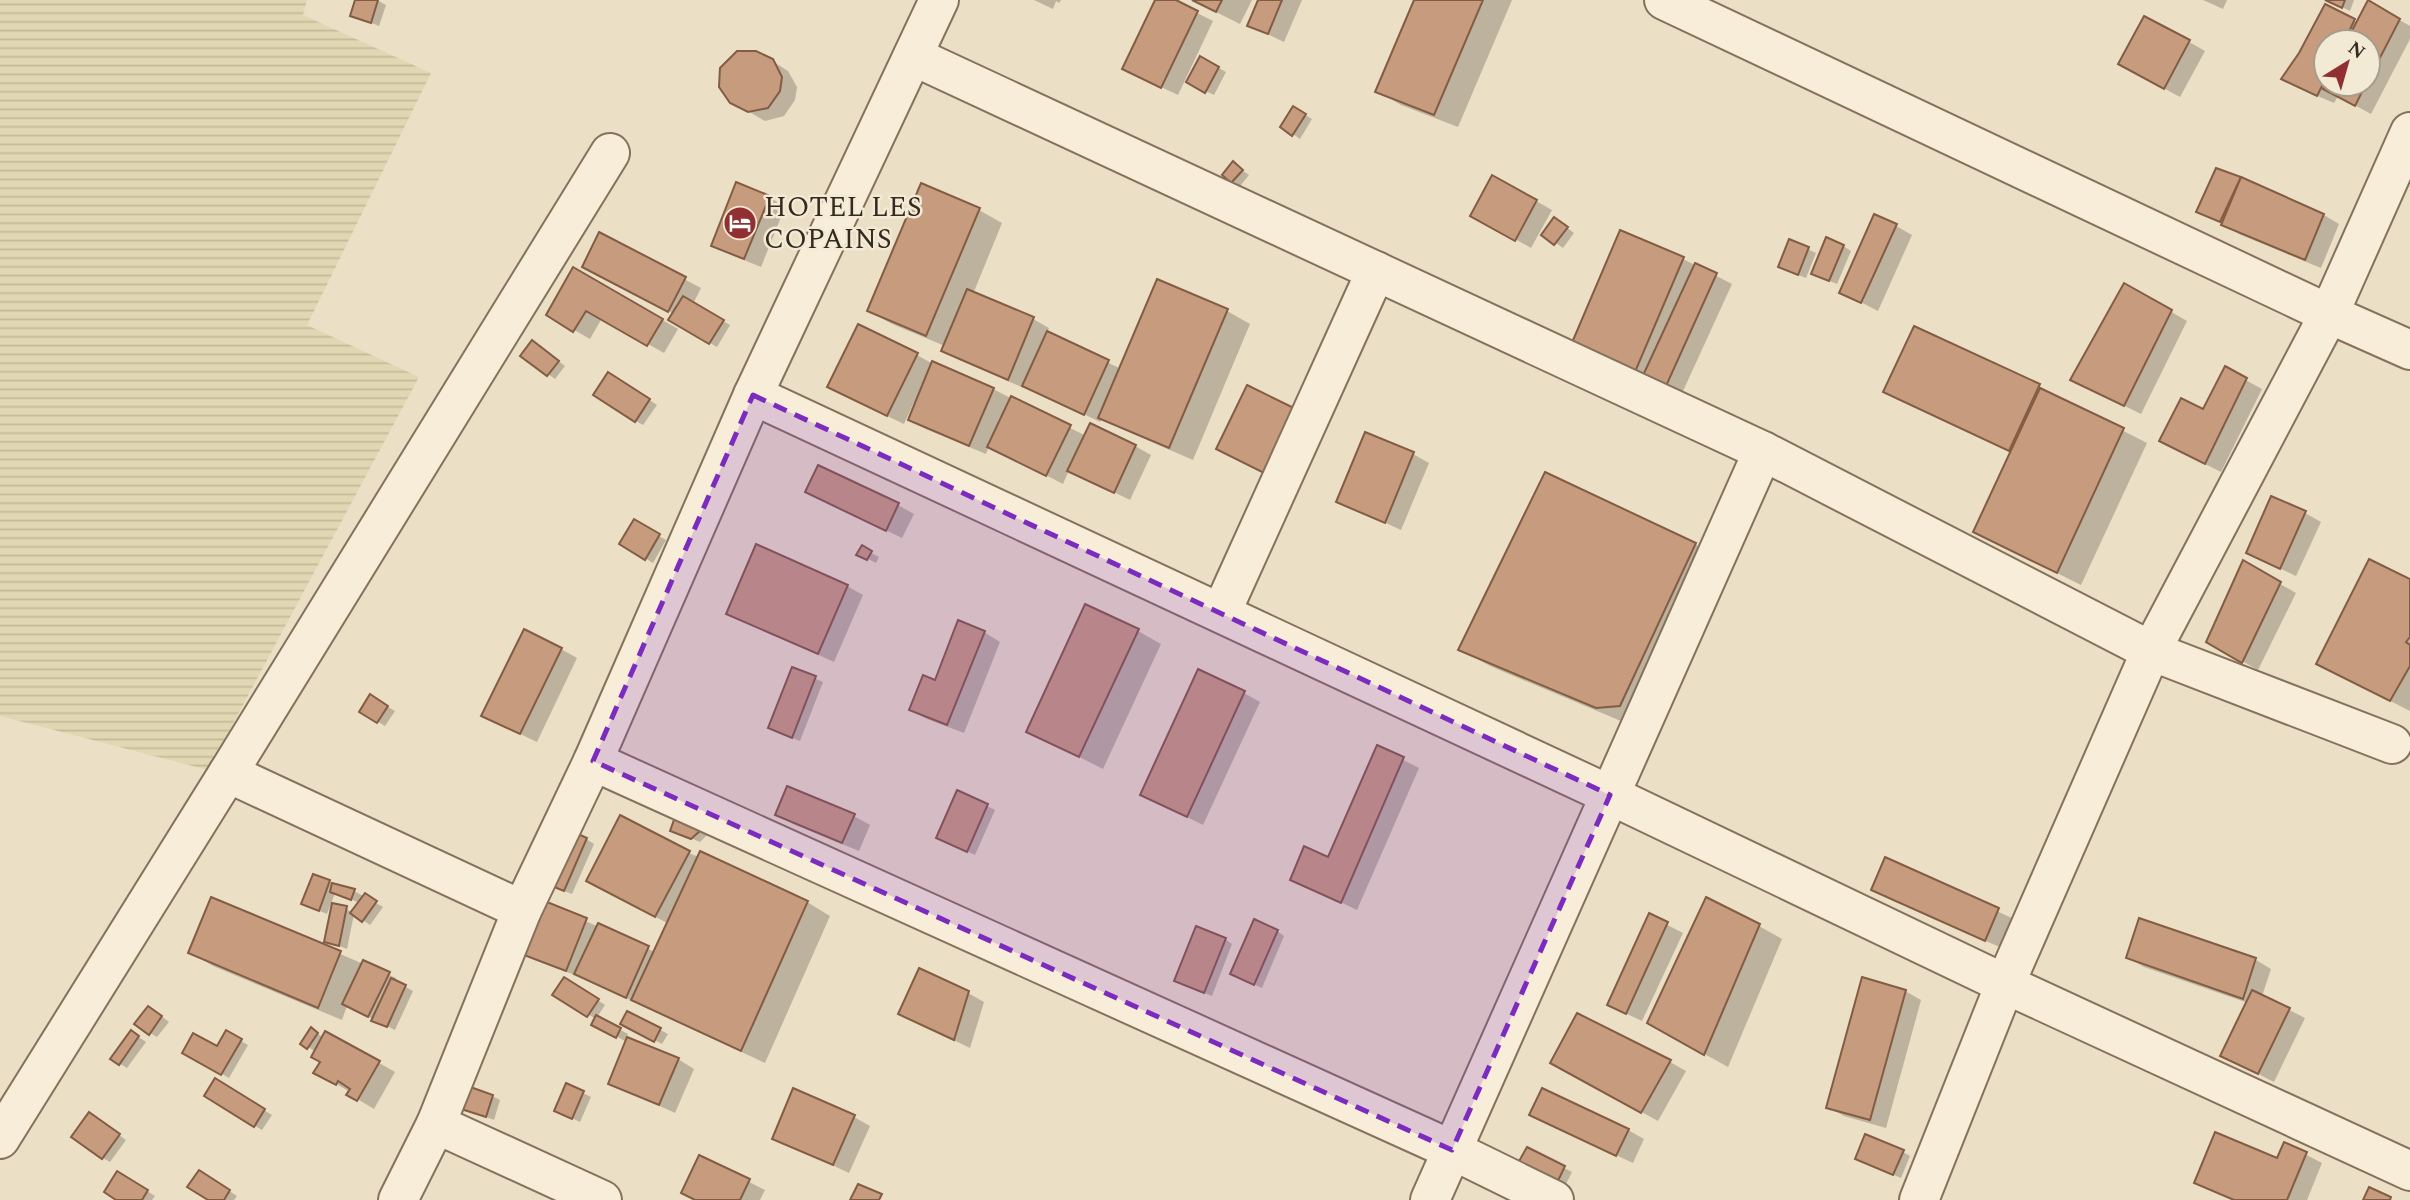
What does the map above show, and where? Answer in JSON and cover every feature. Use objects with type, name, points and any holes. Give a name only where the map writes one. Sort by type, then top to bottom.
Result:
[{"type":"street","points":[[398,1200],[436,1124],[522,910],[593,761],[753,395],[939,0]]},
{"type":"street","points":[[1664,0],[2410,350]]},
{"type":"street","points":[[913,56],[1763,452],[2151,651],[2392,744]]},
{"type":"street","points":[[1919,1200],[2005,984],[2151,651],[2329,314],[2410,132]]},
{"type":"street","points":[[0,1139],[610,153]]},
{"type":"street","points":[[1221,614],[1376,271]]},
{"type":"street","points":[[753,395],[1610,795],[2005,984],[2410,1171]]},
{"type":"street","points":[[1430,1200],[1763,452]]},
{"type":"street","points":[[593,761],[1452,1150],[1554,1200]]},
{"type":"street","points":[[228,773],[522,910]]},
{"type":"street","points":[[436,1124],[602,1200]]},
{"type":"highlighted area","points":[[753,395],[1610,795],[1452,1150],[593,761]]},
{"type":"shaded area","points":[[0,0],[307,0],[303,15],[431,73],[307,325],[419,377],[208,770],[0,716]]},
{"type":"building","points":[[355,0],[378,0],[371,23],[350,16]]},
{"type":"building","points":[[1155,0],[1176,0],[1198,11],[1161,88],[1122,69]]},
{"type":"building","points":[[1192,0],[1222,0],[1216,12]]},
{"type":"building","points":[[1258,0],[1282,0],[1268,34],[1247,26]]},
{"type":"building","points":[[1414,0],[1483,0],[1434,115],[1375,92]]},
{"type":"building","points":[[2325,0],[2345,0],[2342,8]]},
{"type":"building","points":[[2368,0],[2400,19],[2382,54],[2382,28],[2353,28]]},
{"type":"building","points":[[2325,4],[2355,19],[2351,28],[2312,28]]},
{"type":"building","points":[[2144,16],[2190,40],[2164,89],[2118,64]]},
{"type":"building","points":[[2312,28],[2312,94],[2281,79]]},
{"type":"building","points":[[737,51],[756,51],[773,59],[782,77],[780,91],[768,108],[748,112],[730,103],[719,87],[720,68]]},
{"type":"building","points":[[1200,56],[1219,67],[1205,93],[1186,82]]},
{"type":"building","points":[[2340,98],[2359,98],[2355,106]]},
{"type":"building","points":[[1293,106],[1306,114],[1292,136],[1280,127]]},
{"type":"building","points":[[1233,161],[1243,170],[1231,183],[1222,175]]},
{"type":"building","points":[[2216,168],[2241,177],[2220,222],[2196,212]]},
{"type":"building","points":[[1492,175],[1537,200],[1515,241],[1470,216]]},
{"type":"building","points":[[2241,177],[2324,214],[2305,260],[2221,225]]},
{"type":"building","points":[[736,182],[770,196],[744,259],[711,246]]},
{"type":"building","points":[[921,183],[980,208],[926,336],[867,311]]},
{"type":"building","points":[[1874,214],[1897,224],[1861,303],[1839,293]]},
{"type":"building","points":[[1554,217],[1568,227],[1554,245],[1541,235]]},
{"type":"building","points":[[1620,230],[1684,257],[1632,379],[1568,352]]},
{"type":"building","points":[[599,232],[686,277],[668,312],[582,267]]},
{"type":"building","points":[[1826,237],[1844,245],[1829,281],[1811,274]]},
{"type":"building","points":[[1789,239],[1809,247],[1798,275],[1778,267]]},
{"type":"building","points":[[1695,263],[1717,273],[1662,395],[1639,384]]},
{"type":"building","points":[[573,267],[663,319],[647,346],[586,311],[573,332],[546,315]]},
{"type":"building","points":[[1157,279],[1228,309],[1169,448],[1098,418]]},
{"type":"building","points":[[2124,283],[2172,310],[2124,406],[2070,380]]},
{"type":"building","points":[[967,289],[1034,317],[1008,380],[941,351]]},
{"type":"building","points":[[683,296],[724,320],[709,344],[668,320]]},
{"type":"building","points":[[858,324],[918,353],[887,416],[827,387]]},
{"type":"building","points":[[1914,326],[2040,384],[2009,451],[1883,392]]},
{"type":"building","points":[[1047,331],[1109,360],[1084,415],[1022,386]]},
{"type":"building","points":[[532,340],[559,361],[547,376],[520,356]]},
{"type":"building","points":[[932,361],[994,388],[969,446],[908,420]]},
{"type":"building","points":[[2225,366],[2247,378],[2205,464],[2159,441],[2181,398],[2203,409]]},
{"type":"building","points":[[608,372],[650,399],[635,422],[593,395]]},
{"type":"building","points":[[1247,385],[1298,410],[1266,474],[1216,449]]},
{"type":"building","points":[[2040,388],[2124,428],[2057,573],[1973,532]]},
{"type":"building","points":[[1011,396],[1071,425],[1046,476],[987,447]]},
{"type":"building","points":[[1090,423],[1136,445],[1114,493],[1067,471]]},
{"type":"building","points":[[1365,432],[1414,452],[1385,523],[1336,502]]},
{"type":"building","points":[[818,465],[899,503],[886,531],[805,492]]},
{"type":"building","points":[[1545,472],[1696,543],[1620,706],[1596,708],[1458,650]]},
{"type":"building","points":[[2271,496],[2306,511],[2280,569],[2246,553]]},
{"type":"building","points":[[634,519],[660,534],[645,560],[619,544]]},
{"type":"building","points":[[756,544],[848,585],[818,654],[726,614]]},
{"type":"building","points":[[862,545],[872,551],[867,560],[856,555]]},
{"type":"building","points":[[2369,559],[2410,579],[2410,637],[2406,642],[2410,645],[2410,666],[2390,701],[2316,664]]},
{"type":"building","points":[[2243,560],[2281,582],[2242,663],[2206,642]]},
{"type":"building","points":[[1085,604],[1139,629],[1079,757],[1026,732]]},
{"type":"building","points":[[958,620],[985,631],[947,725],[909,710],[923,675],[935,680]]},
{"type":"building","points":[[524,629],[562,648],[520,734],[481,716]]},
{"type":"building","points":[[792,667],[816,676],[792,738],[768,728]]},
{"type":"building","points":[[1198,669],[1245,691],[1187,817],[1140,795]]},
{"type":"building","points":[[370,694],[388,706],[377,723],[359,712]]},
{"type":"building","points":[[1377,745],[1404,757],[1341,903],[1290,880],[1304,846],[1328,857]]},
{"type":"building","points":[[787,786],[855,814],[842,843],[775,815]]},
{"type":"building","points":[[957,790],[988,804],[967,852],[936,838]]},
{"type":"building","points":[[620,815],[690,851],[655,917],[586,881]]},
{"type":"building","points":[[675,817],[702,829],[691,839],[670,831]]},
{"type":"building","points":[[567,829],[587,838],[564,891],[544,883]]},
{"type":"building","points":[[700,851],[808,901],[741,1051],[631,1000]]},
{"type":"building","points":[[1885,857],[1999,908],[1985,941],[1871,890]]},
{"type":"building","points":[[313,874],[330,880],[319,911],[301,904]]},
{"type":"building","points":[[332,883],[355,889],[351,900],[330,892]]},
{"type":"building","points":[[365,893],[377,901],[362,922],[350,913]]},
{"type":"building","points":[[211,897],[341,951],[318,1008],[188,953]]},
{"type":"building","points":[[1706,897],[1760,924],[1704,1055],[1647,1023]]},
{"type":"building","points":[[537,898],[587,918],[566,971],[516,952]]},
{"type":"building","points":[[332,903],[347,906],[339,946],[324,942]]},
{"type":"building","points":[[1649,913],[1668,922],[1626,1014],[1607,1005]]},
{"type":"building","points":[[2139,918],[2256,958],[2243,999],[2126,958]]},
{"type":"building","points":[[1254,919],[1278,930],[1254,985],[1230,974]]},
{"type":"building","points":[[598,923],[649,946],[626,998],[574,974]]},
{"type":"building","points":[[1196,926],[1226,938],[1204,993],[1174,981]]},
{"type":"building","points":[[363,960],[390,972],[368,1017],[342,1004]]},
{"type":"building","points":[[919,968],[969,991],[954,1040],[898,1014]]},
{"type":"building","points":[[564,977],[599,999],[587,1017],[552,995]]},
{"type":"building","points":[[1862,977],[1906,990],[1870,1120],[1826,1108]]},
{"type":"building","points":[[391,978],[406,985],[387,1027],[371,1021]]},
{"type":"building","points":[[2252,990],[2290,1008],[2258,1074],[2220,1056]]},
{"type":"building","points":[[148,1006],[162,1016],[149,1035],[134,1024]]},
{"type":"building","points":[[627,1011],[661,1028],[654,1042],[620,1024]]},
{"type":"building","points":[[1577,1013],[1671,1060],[1641,1113],[1550,1063]]},
{"type":"building","points":[[596,1015],[621,1028],[616,1038],[591,1025]]},
{"type":"building","points":[[311,1027],[318,1033],[307,1049],[300,1044]]},
{"type":"building","points":[[131,1030],[139,1036],[119,1065],[110,1059]]},
{"type":"building","points":[[226,1030],[242,1039],[221,1075],[182,1053],[193,1033],[217,1046]]},
{"type":"building","points":[[325,1031],[380,1061],[357,1101],[346,1095],[350,1089],[338,1081],[336,1085],[313,1073],[320,1062],[311,1057]]},
{"type":"building","points":[[627,1037],[679,1058],[659,1105],[608,1084]]},
{"type":"building","points":[[215,1078],[265,1109],[254,1127],[204,1096]]},
{"type":"building","points":[[566,1083],[584,1091],[572,1119],[554,1111]]},
{"type":"building","points":[[465,1085],[493,1095],[486,1117],[458,1108]]},
{"type":"building","points":[[793,1088],[855,1115],[833,1165],[772,1139]]},
{"type":"building","points":[[1542,1088],[1629,1129],[1616,1156],[1529,1115]]},
{"type":"building","points":[[89,1112],[120,1134],[102,1159],[71,1137]]},
{"type":"building","points":[[2215,1132],[2277,1158],[2284,1142],[2307,1152],[2287,1200],[2234,1200],[2194,1183]]},
{"type":"building","points":[[1865,1134],[1904,1150],[1893,1175],[1855,1159]]},
{"type":"building","points":[[1527,1147],[1565,1166],[1557,1183],[1518,1163]]},
{"type":"building","points":[[699,1155],[750,1179],[740,1200],[695,1200],[681,1193]]},
{"type":"building","points":[[199,1170],[230,1190],[224,1200],[208,1200],[187,1187]]},
{"type":"building","points":[[117,1171],[148,1190],[142,1200],[116,1200],[104,1192]]},
{"type":"building","points":[[858,1184],[882,1194],[879,1200],[850,1200]]},
{"type":"building","points":[[2369,1187],[2391,1197],[2390,1200],[2363,1200]]},
{"type":"place","name":"HOTEL LES COPAINS","points":[[740,223]]}]
